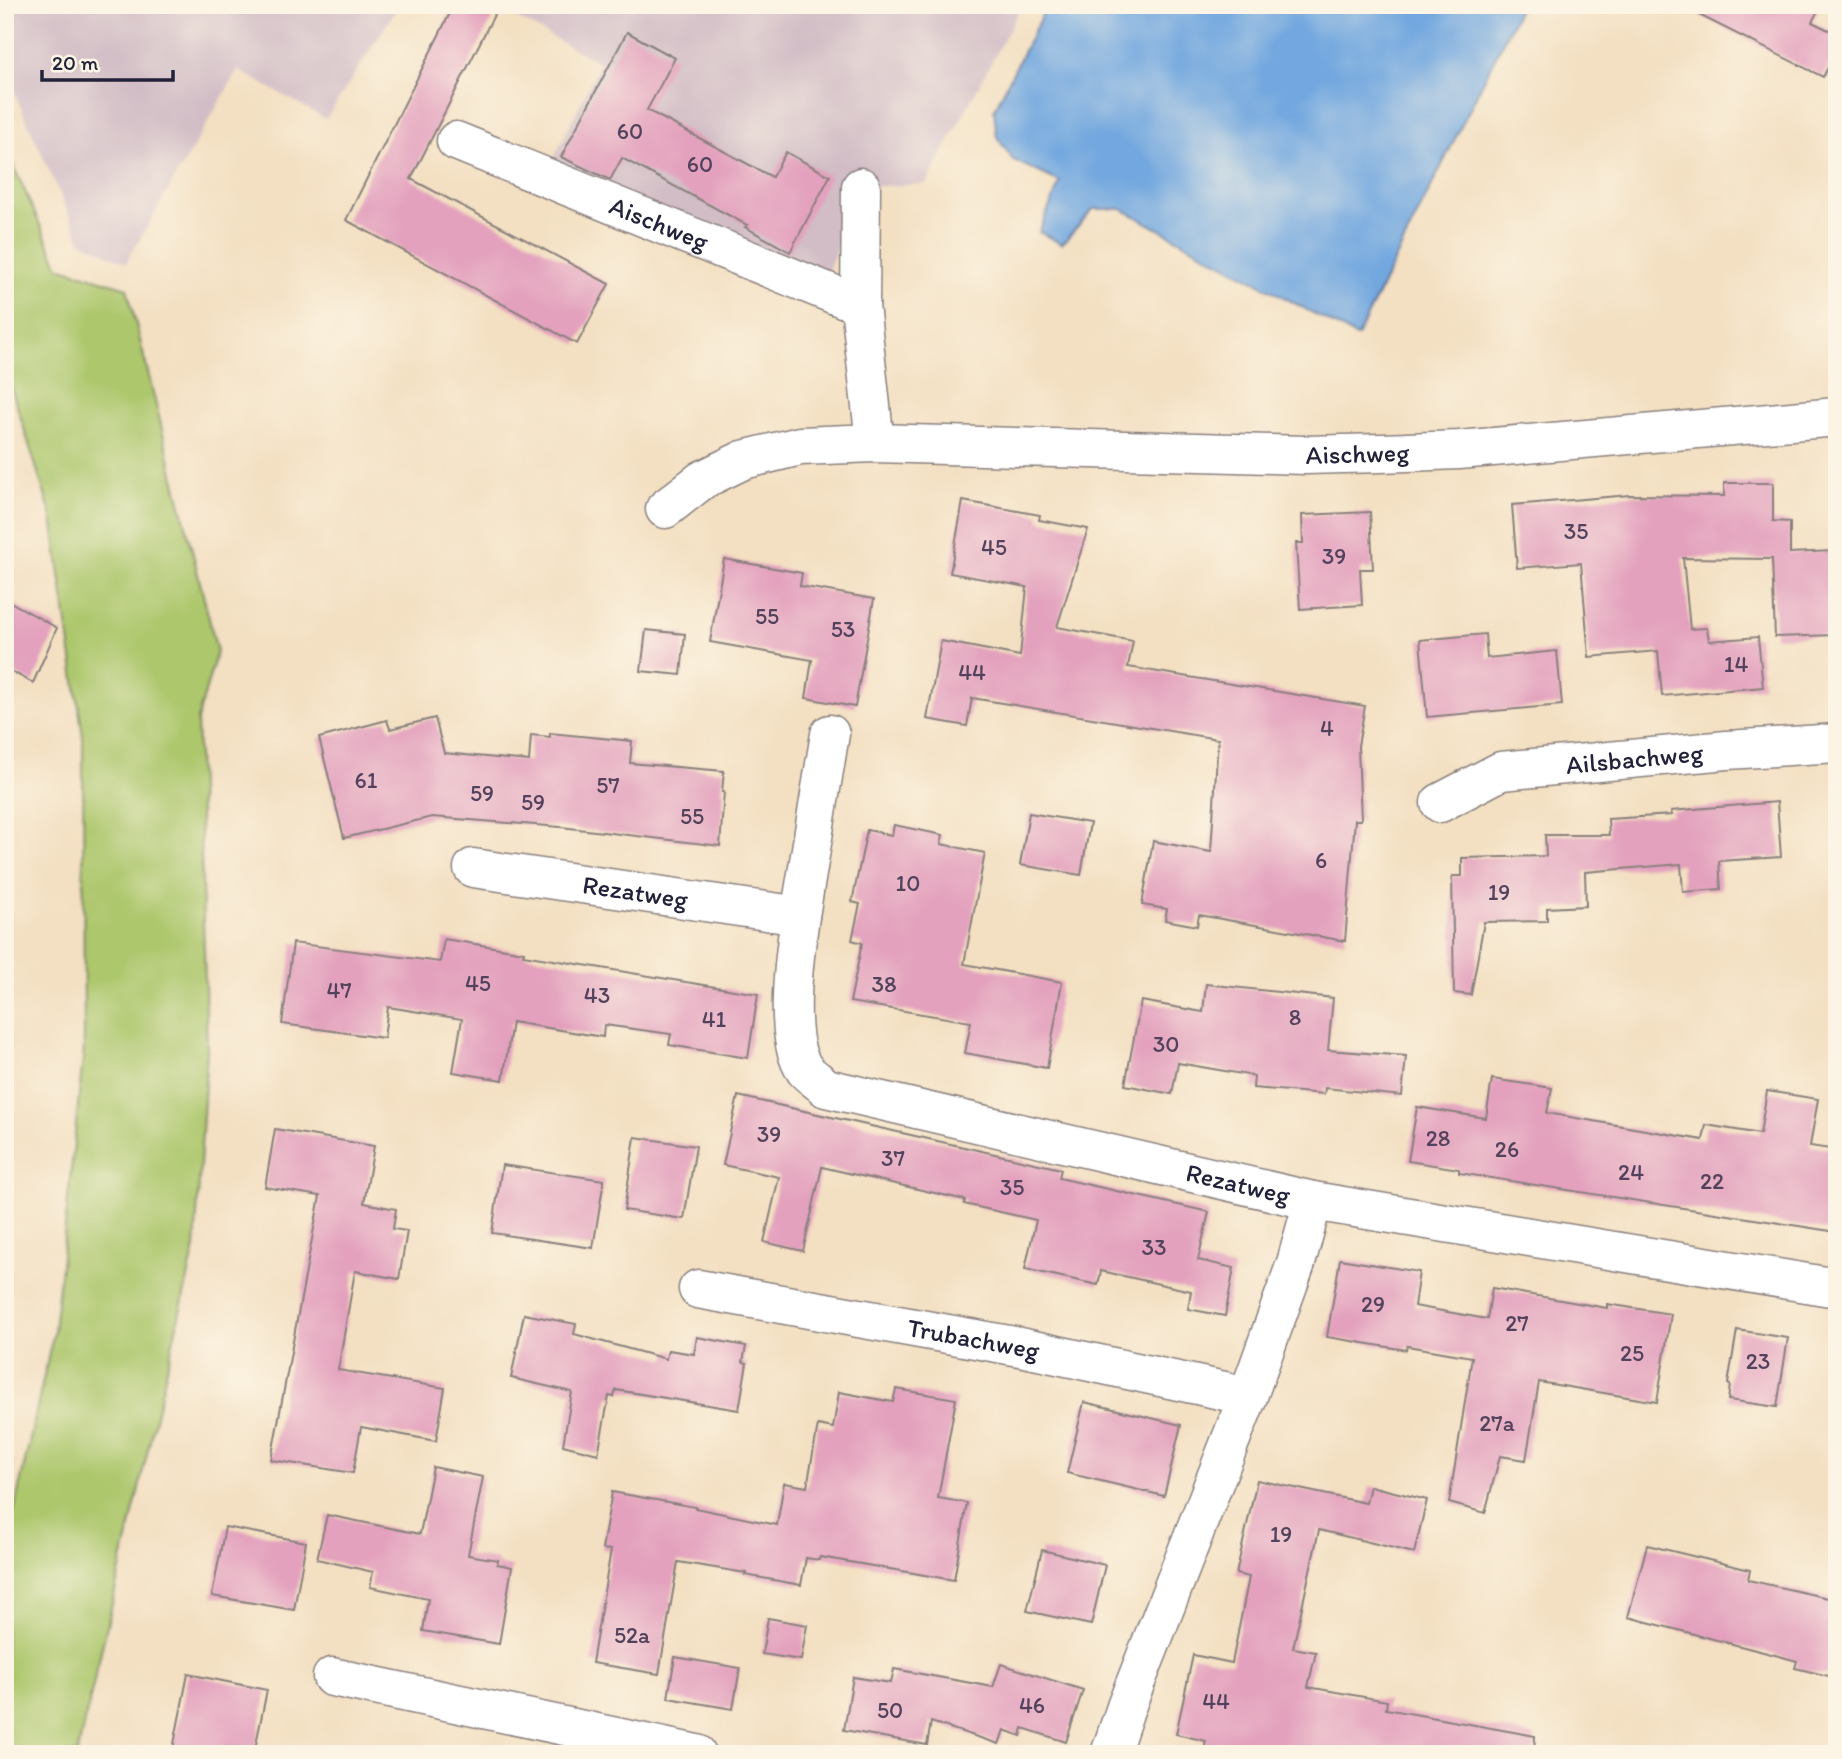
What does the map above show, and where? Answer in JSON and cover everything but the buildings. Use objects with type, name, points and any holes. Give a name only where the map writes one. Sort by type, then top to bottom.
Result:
[{"type":"street","name":"Aischweg","points":[[456,141],[860,305]]},
{"type":"street","points":[[861,187],[860,305],[875,443]]},
{"type":"street","name":"Aischweg","points":[[665,509],[702,480],[743,460],[800,446],[875,443],[1306,455],[1381,453],[1460,450],[1837,416]]},
{"type":"street","name":"Rezatweg","points":[[830,734],[800,916],[793,966],[792,1002],[795,1044],[804,1069],[826,1088],[1313,1201],[1837,1288]]},
{"type":"street","name":"Ailsbachweg","points":[[1440,803],[1501,771],[1727,750],[1837,744]]},
{"type":"street","name":"Rezatweg","points":[[473,868],[800,916]]},
{"type":"street","points":[[1110,1754],[1248,1396],[1296,1263],[1313,1201]]},
{"type":"street","name":"Trubachweg","points":[[698,1289],[1020,1347],[1248,1396]]},
{"type":"street","points":[[332,1677],[697,1754]]},
{"type":"shaded area","points":[[5,5],[399,5],[326,119],[238,70],[126,263],[81,241],[5,72]]},
{"type":"shaded area","points":[[493,5],[1022,5],[926,184],[861,187],[823,283],[551,164],[600,63]]},
{"type":"green space","points":[[5,147],[59,267],[127,288],[217,651],[197,720],[207,1049],[195,1248],[77,1754],[5,1754],[5,1552],[54,1331],[84,1049],[83,737],[52,517],[5,368]]},
{"type":"water","points":[[1047,5],[1521,5],[1357,337],[1122,209],[1093,209],[1062,244],[1039,232],[1060,182],[1013,160],[997,137],[994,110]]}]
